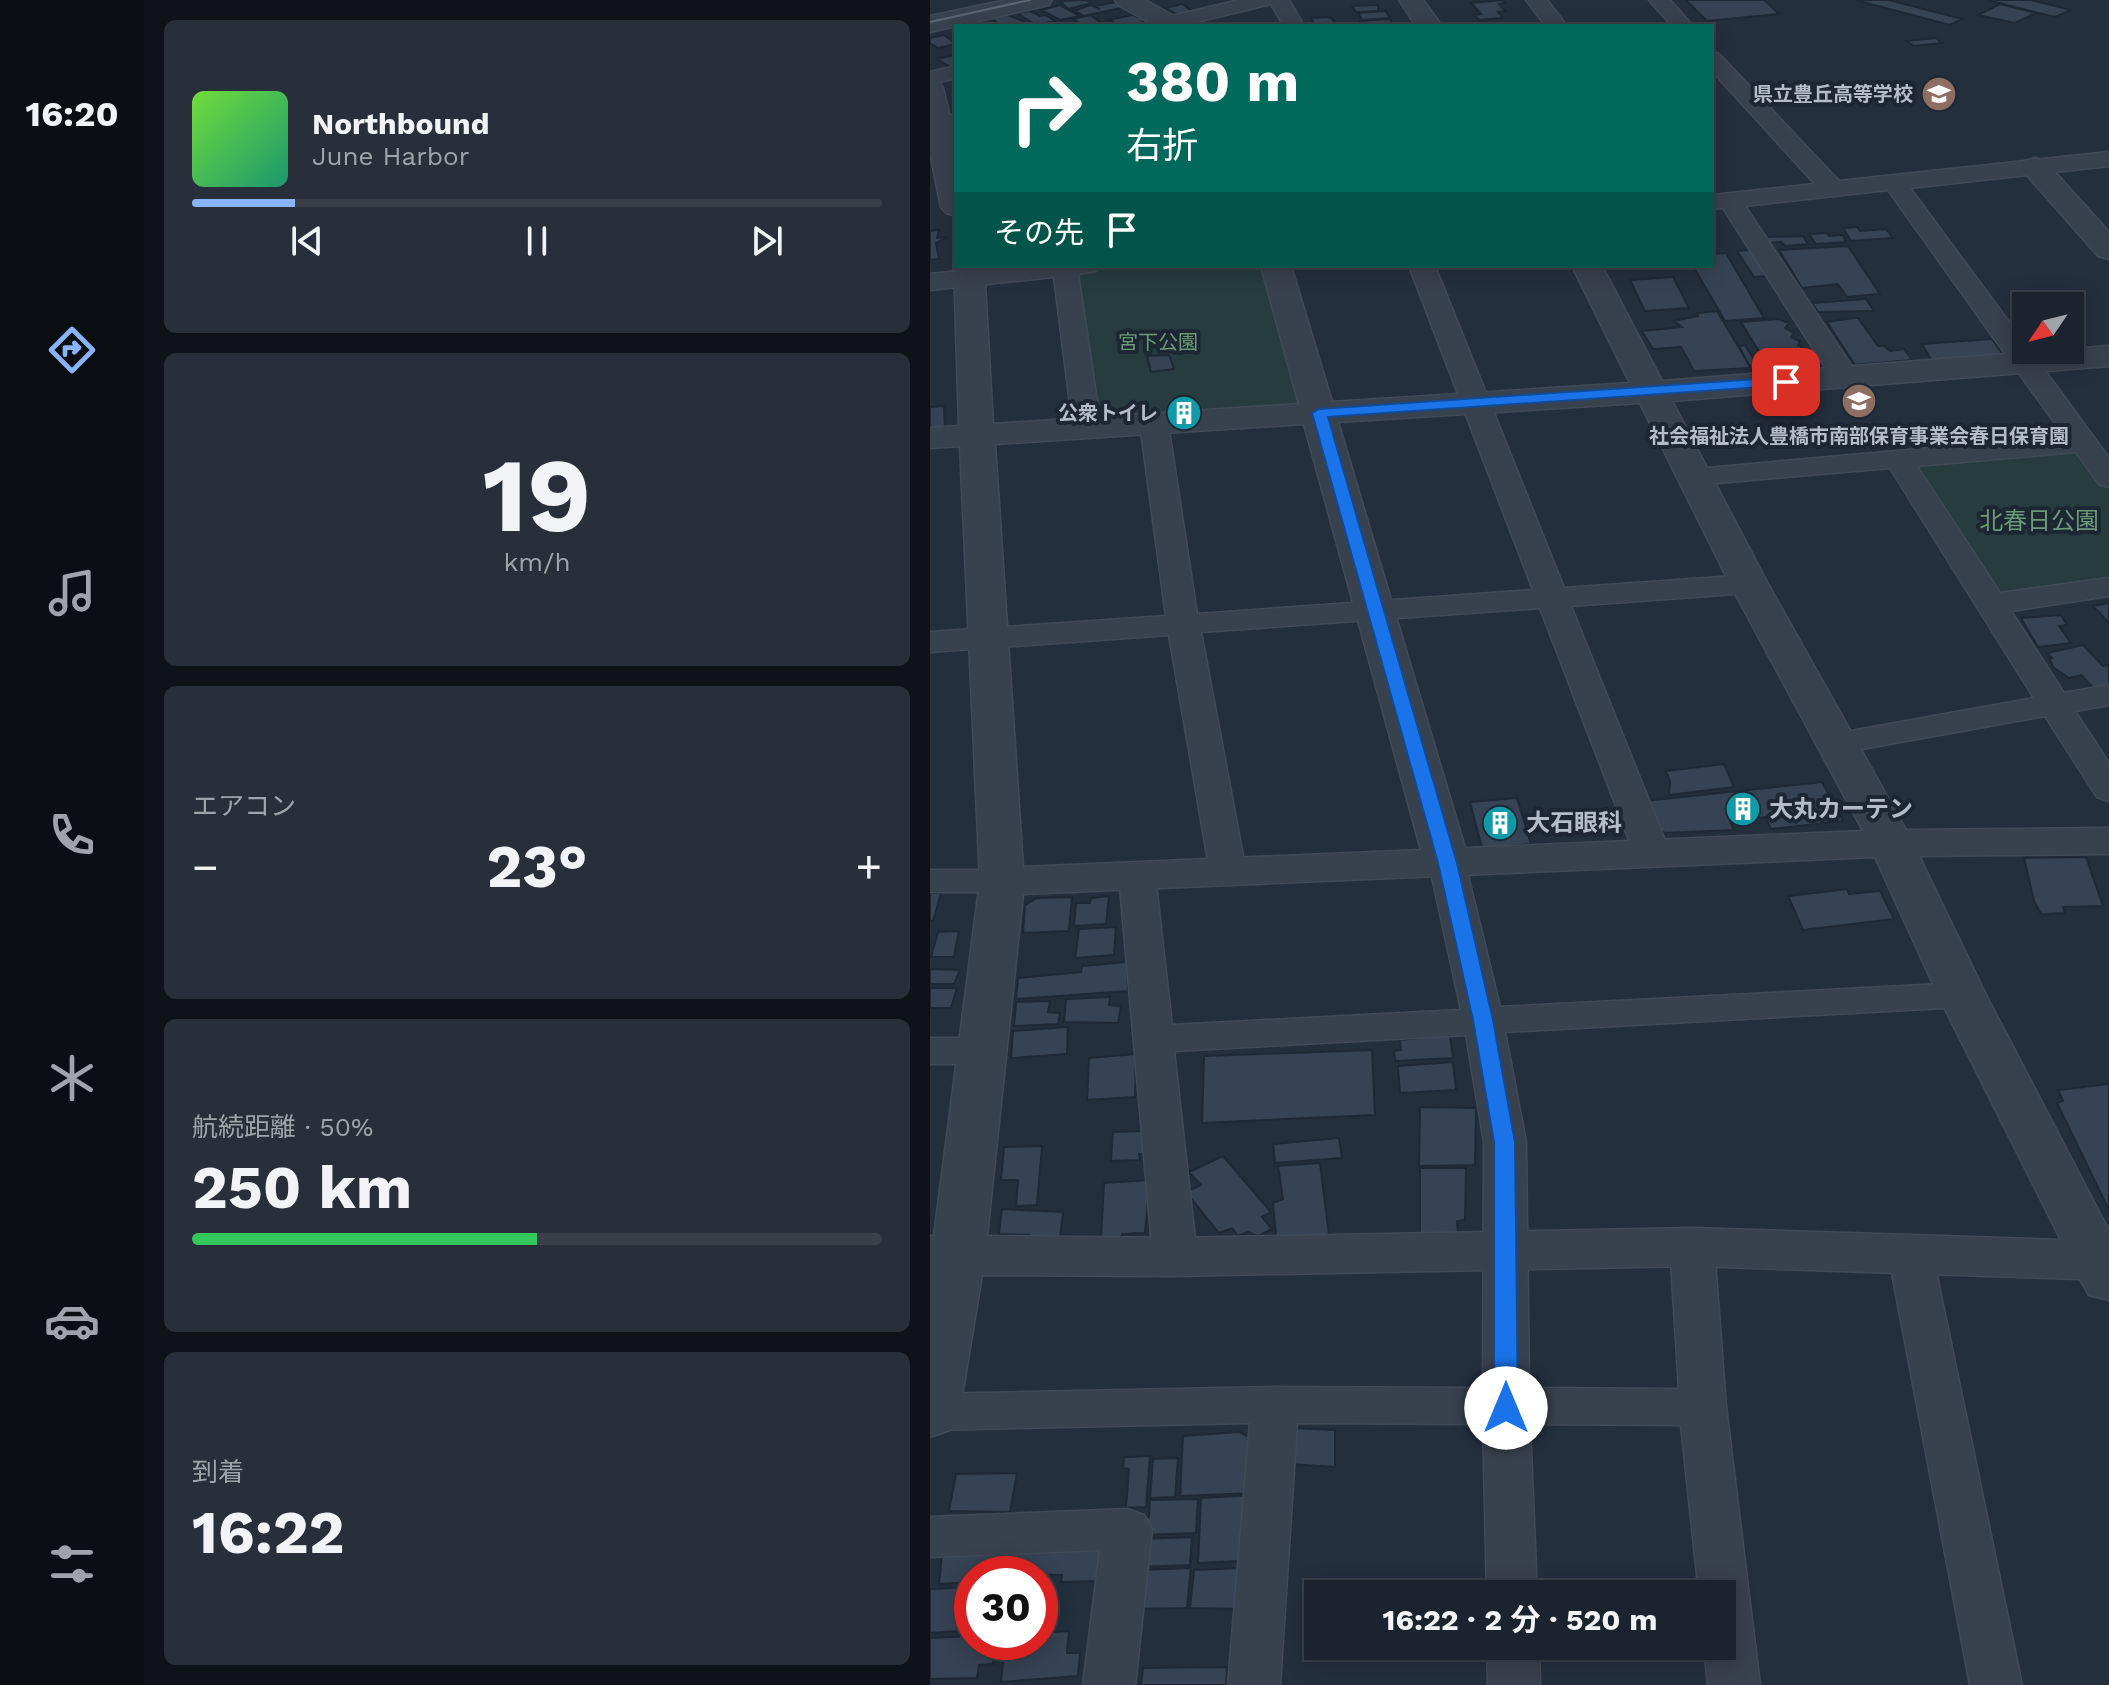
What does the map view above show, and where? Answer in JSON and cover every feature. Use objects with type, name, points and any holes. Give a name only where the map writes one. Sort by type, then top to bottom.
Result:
[{"type":"street","points":[[930,22],[1018,0]]},
{"type":"street","points":[[930,22],[1040,0]]},
{"type":"street","points":[[1127,0],[1164,24]]},
{"type":"street","points":[[1170,24],[1265,0]]},
{"type":"street","points":[[1279,0],[1293,24]]},
{"type":"street","points":[[1411,0],[1428,24]]},
{"type":"street","points":[[1536,0],[1555,24]]},
{"type":"street","points":[[1659,0],[1681,24]]},
{"type":"street","points":[[1714,60],[1833,189]]},
{"type":"street","points":[[930,78],[954,72]]},
{"type":"street","points":[[930,88],[948,122],[938,166],[954,202]]},
{"type":"street","points":[[1845,377],[1721,201],[2109,159]]},
{"type":"street","points":[[2035,167],[2109,250]]},
{"type":"street","points":[[1895,183],[2012,345]]},
{"type":"street","points":[[1061,268],[957,275],[979,435],[986,638],[1002,881],[981,1051],[944,1255],[930,1413],[1275,1405],[1703,1407]]},
{"type":"street","points":[[1076,268],[1087,428]]},
{"type":"street","points":[[1277,268],[1447,863],[1483,1020],[1505,1142],[1506,1408],[1512,1580]]},
{"type":"street","points":[[1423,268],[1652,853]]},
{"type":"street","points":[[1588,268],[1749,584],[1891,843],[1962,995],[2104,1268]]},
{"type":"street","points":[[2084,358],[2109,356]]},
{"type":"street","points":[[930,438],[1653,392],[2012,364]]},
{"type":"street","points":[[2026,364],[2109,478]]},
{"type":"street","points":[[1154,424],[1183,624],[1228,872]]},
{"type":"street","points":[[1694,476],[2082,443]]},
{"type":"street","points":[[1899,460],[2109,790]]},
{"type":"street","points":[[930,642],[1749,584]]},
{"type":"street","points":[[1992,604],[2109,587]]},
{"type":"street","points":[[1834,744],[2109,695]]},
{"type":"street","points":[[930,881],[1137,876],[1891,843],[2109,841]]},
{"type":"street","points":[[1137,876],[1175,1257]]},
{"type":"street","points":[[1151,1039],[1962,995]]},
{"type":"street","points":[[930,1051],[981,1051]]},
{"type":"street","points":[[944,1255],[1175,1257],[1692,1247],[1910,1252],[2104,1268]]},
{"type":"street","points":[[1692,1247],[1703,1407],[1734,1685]]},
{"type":"street","points":[[1910,1252],[1996,1685]]},
{"type":"street","points":[[1254,1685],[1275,1405]]},
{"type":"street","points":[[930,1537],[1127,1529],[1109,1685]]},
{"type":"street","points":[[1513,1660],[1514,1685]]},
{"type":"green space","name":"宮下公園","points":[[1107,268],[1266,268],[1304,406],[1100,422],[1074,273]]},
{"type":"green space","name":"北春日公園","points":[[2083,451],[2109,487],[2109,581],[2003,595],[1995,593],[1912,468],[1917,462]]},
{"type":"building","points":[[1086,0],[1092,3],[1068,9],[1060,1]]},
{"type":"building","points":[[1503,0],[1505,3],[1499,4],[1505,11],[1498,12],[1503,18],[1479,20],[1474,15],[1481,14],[1471,3]]},
{"type":"building","points":[[1686,0],[1764,0],[1779,14],[1707,21]]},
{"type":"building","points":[[1855,0],[1889,0],[1962,19],[1950,25]]},
{"type":"building","points":[[1988,0],[2031,0],[2071,10],[2055,17]]},
{"type":"building","points":[[1116,2],[1125,7],[1084,16],[1074,11],[1090,5],[1100,9],[1095,6]]},
{"type":"building","points":[[1182,4],[1193,12],[1178,15],[1165,8]]},
{"type":"building","points":[[2000,4],[2036,13],[2015,23],[1978,15]]},
{"type":"building","points":[[1060,5],[1080,16],[1060,20],[1041,10]]},
{"type":"building","points":[[1378,5],[1378,11],[1356,12],[1352,6]]},
{"type":"building","points":[[1030,11],[1055,21],[1034,24],[1017,13]]},
{"type":"building","points":[[1386,11],[1390,18],[1362,20],[1358,13]]},
{"type":"building","points":[[1005,14],[1025,24],[1000,24],[989,17]]},
{"type":"building","points":[[1090,15],[1100,22],[1081,24],[1073,19]]},
{"type":"building","points":[[1132,15],[1150,21],[1116,24],[1109,20]]},
{"type":"building","points":[[1330,17],[1337,24],[1314,24],[1311,18]]},
{"type":"building","points":[[1390,19],[1393,24],[1361,24],[1360,21]]},
{"type":"building","points":[[944,35],[954,44],[938,48],[930,43],[930,38]]},
{"type":"building","points":[[1936,38],[1942,43],[1914,46],[1907,41]]},
{"type":"building","points":[[954,55],[954,68],[952,68],[937,59]]},
{"type":"building","points":[[1857,227],[1860,231],[1886,229],[1893,238],[1851,241],[1843,228]]},
{"type":"building","points":[[939,230],[937,238],[948,237],[936,243],[939,259],[930,260],[930,231]]},
{"type":"building","points":[[1827,233],[1829,236],[1843,235],[1846,242],[1816,244],[1809,234]]},
{"type":"building","points":[[1803,236],[1808,244],[1785,246],[1782,242],[1769,243],[1765,237]]},
{"type":"building","points":[[1848,246],[1880,294],[1847,297],[1838,284],[1802,288],[1779,250]]},
{"type":"building","points":[[1750,250],[1767,276],[1754,277],[1737,251]]},
{"type":"building","points":[[1726,253],[1764,318],[1725,321],[1694,268],[1714,268],[1714,254]]},
{"type":"building","points":[[1673,277],[1689,308],[1645,311],[1630,280]]},
{"type":"building","points":[[1866,299],[1874,311],[1818,312],[1812,303]]},
{"type":"building","points":[[1717,311],[1751,368],[1694,371],[1681,347],[1653,349],[1642,331],[1682,327],[1674,321],[1698,316],[1697,313]]},
{"type":"building","points":[[1858,318],[1878,346],[1890,351],[1904,349],[1912,360],[1855,365],[1827,322]]},
{"type":"building","points":[[1778,319],[1789,323],[1785,328],[1794,333],[1791,337],[1800,341],[1798,345],[1805,349],[1804,354],[1811,358],[1811,363],[1820,366],[1815,372],[1774,376],[1741,322]]},
{"type":"building","points":[[1992,339],[2004,356],[1932,361],[1922,344]]},
{"type":"building","points":[[1745,345],[1762,373],[1753,373],[1739,346]]},
{"type":"building","points":[[1169,355],[1174,369],[1151,372],[1147,356]]},
{"type":"building","points":[[944,406],[945,432],[930,434],[930,407]]},
{"type":"building","points":[[2109,603],[2109,623],[2093,606]]},
{"type":"building","points":[[2061,615],[2067,625],[2059,626],[2071,643],[2038,647],[2021,618]]},
{"type":"building","points":[[2083,645],[2103,666],[2109,665],[2109,685],[2094,688],[2081,675],[2069,678],[2053,667],[2052,658],[2047,653]]},
{"type":"building","points":[[1724,764],[1734,787],[1669,795],[1670,782],[1666,771]]},
{"type":"building","name":"大丸カーテン","points":[[1822,782],[1843,821],[1771,829],[1765,817],[1730,821],[1734,830],[1665,833],[1657,829],[1645,801]]},
{"type":"building","name":"大石眼科","points":[[1517,798],[1531,844],[1482,848],[1470,802]]},
{"type":"building","points":[[2086,857],[2103,906],[2063,907],[2065,913],[2041,914],[2034,901],[2024,858]]},
{"type":"building","points":[[1847,889],[1849,894],[1880,891],[1894,919],[1803,930],[1788,896]]},
{"type":"building","points":[[930,893],[941,893],[933,921],[930,921]]},
{"type":"building","points":[[1109,896],[1106,924],[1074,926],[1076,903],[1090,903],[1091,898]]},
{"type":"building","points":[[1072,897],[1069,931],[1023,933],[1025,905],[1037,898]]},
{"type":"building","points":[[1116,927],[1114,955],[1075,958],[1079,929]]},
{"type":"building","points":[[959,931],[954,957],[931,957],[938,932]]},
{"type":"building","points":[[1127,962],[1128,991],[1016,999],[1018,978],[1081,972],[1082,966]]},
{"type":"building","points":[[930,969],[960,970],[954,984],[930,984]]},
{"type":"building","points":[[930,988],[957,988],[951,1008],[930,1008]]},
{"type":"building","points":[[1110,997],[1109,1005],[1121,1006],[1118,1023],[1064,1022],[1066,999]]},
{"type":"building","points":[[1050,1001],[1048,1012],[1060,1013],[1058,1024],[1014,1026],[1016,1002]]},
{"type":"building","points":[[1068,1027],[1067,1054],[1011,1058],[1013,1031]]},
{"type":"building","points":[[1450,1035],[1453,1058],[1395,1061],[1394,1051],[1401,1050],[1400,1040]]},
{"type":"building","points":[[1372,1050],[1375,1115],[1202,1123],[1204,1056]]},
{"type":"building","points":[[1136,1054],[1135,1097],[1087,1100],[1089,1058]]},
{"type":"building","points":[[1453,1062],[1456,1090],[1400,1093],[1398,1066]]},
{"type":"building","points":[[2109,1084],[2109,1210],[2057,1103],[2063,1101],[2058,1090]]},
{"type":"building","points":[[1420,1107],[1476,1108],[1475,1165],[1419,1166]]},
{"type":"building","points":[[1146,1131],[1145,1154],[1139,1154],[1140,1160],[1111,1161],[1113,1132]]},
{"type":"building","points":[[1339,1138],[1342,1158],[1275,1163],[1273,1144]]},
{"type":"building","points":[[1042,1146],[1037,1205],[1016,1206],[1018,1180],[1001,1180],[1004,1147]]},
{"type":"building","points":[[1223,1156],[1271,1212],[1262,1217],[1272,1229],[1258,1236],[1248,1232],[1238,1236],[1232,1228],[1219,1233],[1191,1198],[1188,1191],[1201,1185],[1189,1172]]},
{"type":"building","points":[[1320,1163],[1329,1235],[1276,1237],[1273,1203],[1283,1199],[1278,1166]]},
{"type":"building","points":[[1420,1168],[1466,1168],[1465,1220],[1457,1221],[1458,1233],[1420,1233]]},
{"type":"building","points":[[1150,1180],[1145,1233],[1101,1238],[1104,1183]]},
{"type":"building","points":[[1002,1209],[1063,1212],[1060,1238],[1031,1239],[1030,1235],[999,1234]]},
{"type":"building","points":[[1292,1428],[1335,1430],[1335,1467],[1289,1464]]},
{"type":"building","points":[[1239,1432],[1256,1440],[1255,1493],[1180,1496],[1183,1436]]},
{"type":"building","points":[[1150,1456],[1146,1507],[1126,1508],[1129,1469],[1123,1468],[1124,1457]]},
{"type":"building","points":[[1178,1458],[1175,1497],[1150,1498],[1153,1459]]},
{"type":"building","points":[[1017,1473],[1010,1512],[949,1511],[956,1474]]},
{"type":"building","points":[[1256,1495],[1240,1561],[1198,1563],[1201,1498]]},
{"type":"building","points":[[1198,1499],[1196,1533],[1141,1535],[1144,1516],[1149,1517],[1150,1500]]},
{"type":"building","points":[[1192,1537],[1190,1565],[1138,1567],[1140,1539]]},
{"type":"building","points":[[1004,1540],[1003,1556],[954,1556],[954,1583],[939,1584],[943,1544]]},
{"type":"building","points":[[1103,1541],[1098,1581],[1061,1582],[1058,1556],[1016,1556],[1018,1543]]},
{"type":"building","points":[[1191,1568],[1187,1608],[1132,1609],[1137,1570]]},
{"type":"building","points":[[1243,1568],[1239,1609],[1190,1608],[1194,1570]]},
{"type":"building","points":[[954,1588],[954,1631],[930,1633],[930,1589]]},
{"type":"building","points":[[1069,1631],[1067,1653],[1080,1653],[1078,1676],[1001,1682],[1003,1660],[1058,1660],[1058,1632]]},
{"type":"building","points":[[954,1637],[954,1660],[994,1660],[993,1664],[979,1665],[977,1678],[930,1679],[930,1638]]},
{"type":"building","points":[[1227,1667],[1226,1685],[1141,1685],[1143,1668]]},
{"type":"tram line","points":[[930,22],[1030,0]]},
{"type":"place","name":"県立豊丘高等学校","points":[[1939,94]]},
{"type":"place","name":"社会福祉法人豊橋市南部保育事業会春日保育園","points":[[1859,401]]},
{"type":"place","name":"公衆トイレ","points":[[1184,413]]},
{"type":"place","name":"大丸カーテン","points":[[1743,809]]},
{"type":"place","name":"大石眼科","points":[[1500,823]]},
{"type":"route","points":[[1506,1408],[1505,1142],[1483,1020],[1447,863],[1319,413],[1786,382]]}]
